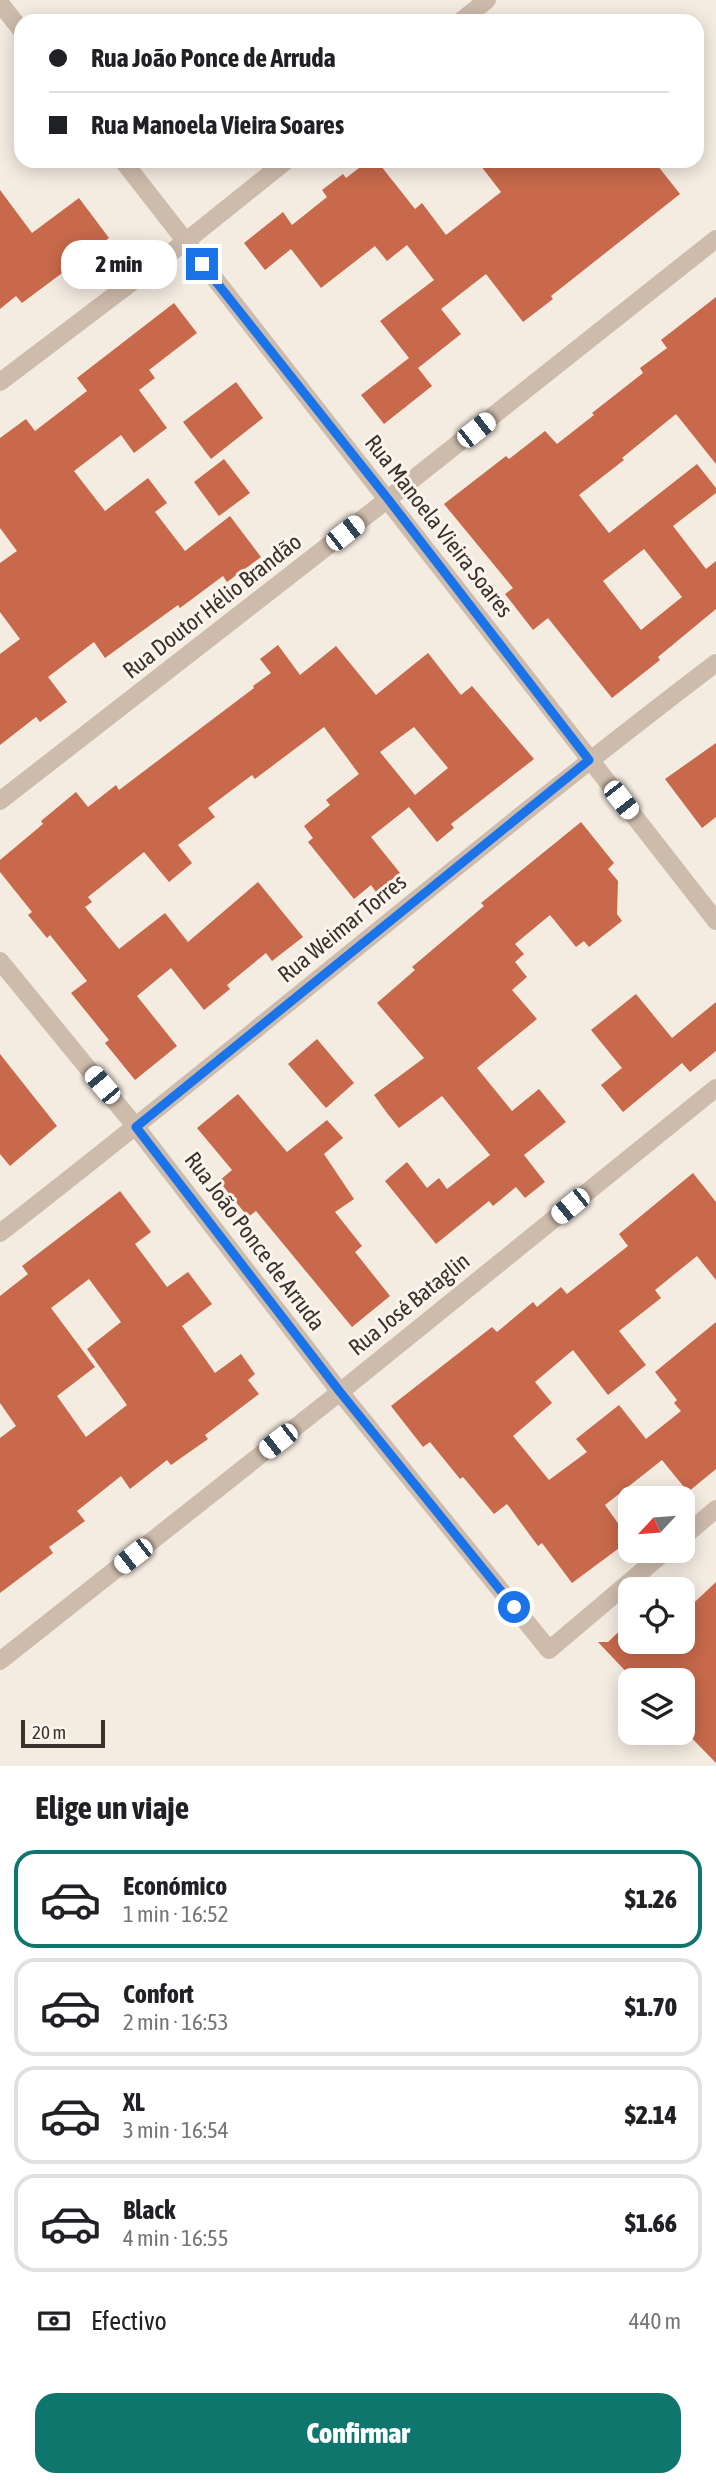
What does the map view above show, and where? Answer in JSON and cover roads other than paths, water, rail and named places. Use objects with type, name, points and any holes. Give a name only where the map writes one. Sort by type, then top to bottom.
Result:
[{"type":"street","points":[[470,14],[487,0]]},
{"type":"street","points":[[0,3],[14,21]]},
{"type":"street","name":"Rua Manoela Vieira Soares","points":[[127,168],[716,921]]},
{"type":"street","points":[[0,382],[185,242],[277,168]]},
{"type":"street","name":"Rua Doutor Hélio Brandão","points":[[0,801],[716,239]]},
{"type":"street","name":"Rua Weimar Torres","points":[[0,1233],[136,1127],[589,760],[716,663]]},
{"type":"street","name":"Rua João Ponce de Arruda","points":[[0,961],[136,1127],[340,1392],[549,1650],[652,1563]]},
{"type":"street","name":"Rua José Bataglin","points":[[0,1661],[340,1392],[716,1088]]},
{"type":"street","points":[[695,1527],[716,1509]]}]
